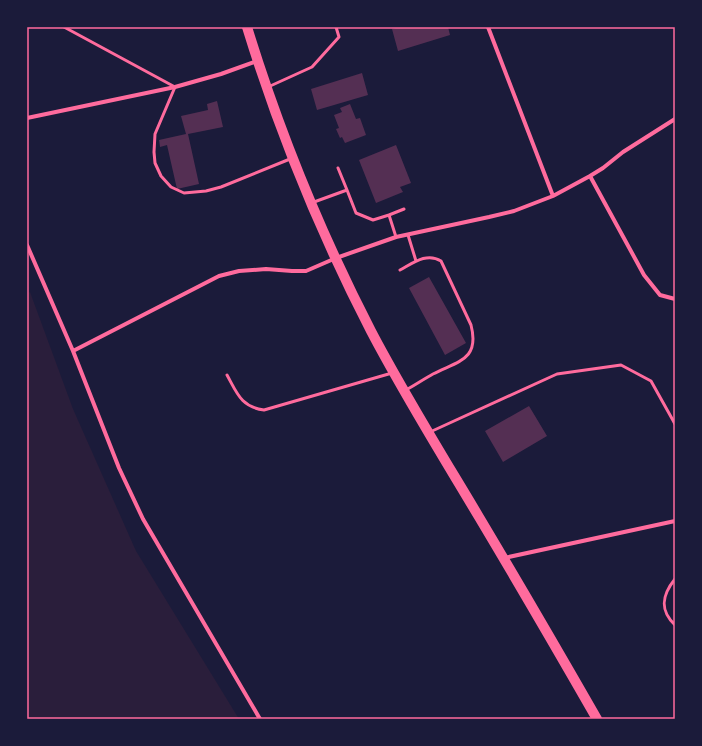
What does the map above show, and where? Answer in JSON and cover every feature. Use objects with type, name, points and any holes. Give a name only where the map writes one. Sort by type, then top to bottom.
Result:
[{"type":"main road","points":[[248,27],[267,88],[293,157],[352,292],[393,372],[597,719]]},
{"type":"street","points":[[488,27],[553,196]]},
{"type":"street","points":[[27,118],[175,87],[221,74],[258,61]]},
{"type":"street","points":[[73,351],[219,276],[239,270],[266,269],[306,271],[336,258],[396,237],[502,214],[553,196],[603,168],[623,152],[675,119]]},
{"type":"street","points":[[590,176],[624,240],[648,280],[660,295],[675,299]]},
{"type":"street","points":[[27,245],[73,351],[119,468],[143,519],[260,719]]},
{"type":"street","points":[[503,558],[675,521]]},
{"type":"lane","points":[[64,27],[175,87],[155,134],[154,152],[155,163],[162,176],[171,187],[184,193],[206,191],[221,187],[293,157]]},
{"type":"lane","points":[[267,88],[312,67],[340,37],[336,27]]},
{"type":"lane","points":[[338,168],[356,213],[373,220],[404,210]]},
{"type":"lane","points":[[312,203],[347,190]]},
{"type":"lane","points":[[389,215],[396,237]]},
{"type":"lane","points":[[408,235],[416,261]]},
{"type":"lane","points":[[400,270],[416,261],[428,257],[441,261],[471,325],[473,334],[473,345],[470,353],[462,360],[433,374],[404,391]]},
{"type":"lane","points":[[428,432],[557,374],[621,365],[651,381],[675,424]]},
{"type":"lane","points":[[227,375],[241,399],[254,409],[264,410],[393,372]]},
{"type":"lane","points":[[675,579],[670,585],[664,599],[666,616],[675,625]]},
{"type":"shaded area","points":[[30,292],[73,409],[136,551],[239,719],[27,719],[27,294]]},
{"type":"building","points":[[400,27],[448,27],[450,35],[398,51],[392,29]]},
{"type":"building","points":[[362,73],[368,95],[317,110],[311,89]]},
{"type":"building","points":[[217,101],[223,127],[188,134],[199,184],[177,189],[167,145],[160,147],[159,140],[186,134],[181,116],[208,110],[207,104]]},
{"type":"building","points":[[350,104],[356,119],[360,118],[366,135],[345,143],[342,137],[340,138],[336,129],[339,128],[334,115],[342,112],[340,108]]},
{"type":"building","points":[[396,145],[411,183],[400,187],[403,192],[376,203],[359,160]]},
{"type":"building","points":[[429,277],[466,343],[445,355],[409,288]]},
{"type":"building","points":[[529,406],[547,436],[503,462],[485,431]]}]
